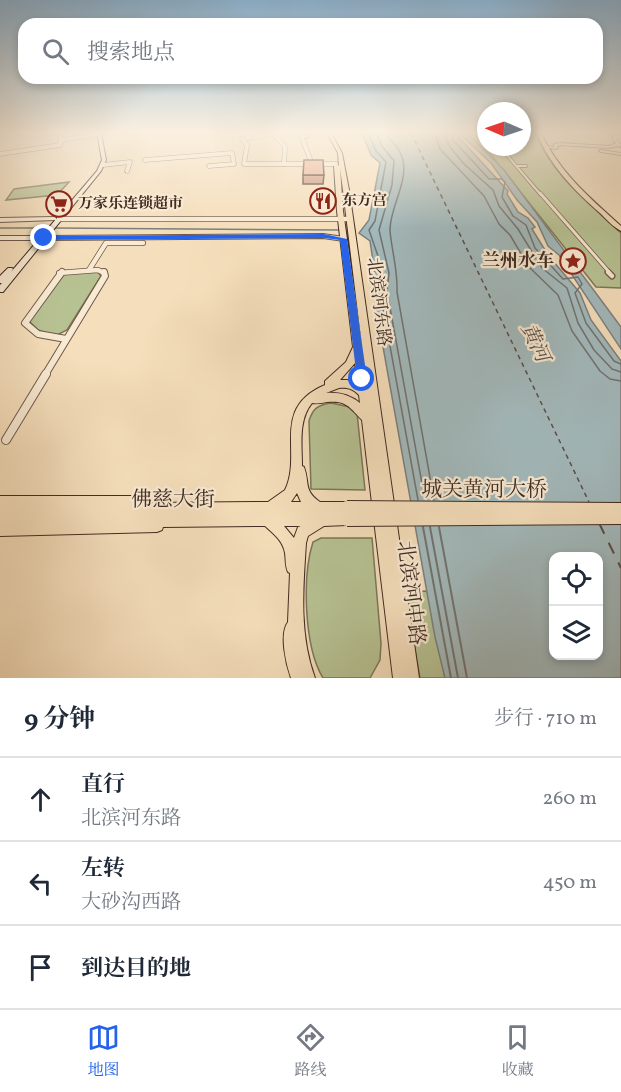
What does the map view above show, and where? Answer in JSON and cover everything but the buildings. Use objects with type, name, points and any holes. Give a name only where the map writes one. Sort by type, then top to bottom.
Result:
[{"type":"main road","points":[[55,221],[96,165]]},
{"type":"main road","points":[[0,281],[103,165]]},
{"type":"main road","name":"北滨河东路","points":[[336,165],[346,220]]},
{"type":"main road","name":"北滨河东路","points":[[341,165],[360,386]]},
{"type":"main road","points":[[559,165],[574,184],[621,229]]},
{"type":"main road","points":[[0,290],[42,236]]},
{"type":"main road","name":"北滨河东路","points":[[346,236],[367,362],[370,415],[383,514]]},
{"type":"main road","points":[[298,678],[291,645],[292,552],[286,535],[268,514],[290,494],[294,479],[297,416],[302,406],[350,364],[358,343]]},
{"type":"main road","points":[[367,362],[360,386],[370,415]]},
{"type":"main road","points":[[308,678],[302,667],[297,635],[299,543],[303,532],[321,513],[306,499],[299,479],[302,419],[317,395],[341,383],[360,386]]},
{"type":"main road","points":[[317,395],[345,397],[370,415]]},
{"type":"main road","points":[[0,502],[162,502],[186,514]]},
{"type":"main road","name":"佛慈大街","points":[[0,510],[95,514],[347,513]]},
{"type":"main road","name":"城关黄河大桥","points":[[347,513],[621,510]]},
{"type":"main road","name":"城关黄河大桥","points":[[347,513],[621,517]]},
{"type":"main road","name":"佛慈大街","points":[[0,521],[95,514]]},
{"type":"main road","points":[[0,529],[153,526],[186,514]]},
{"type":"main road","name":"北滨河中路","points":[[383,514],[396,652],[401,678]]},
{"type":"main road","name":"北滨河中路","points":[[383,514],[411,678]]},
{"type":"main road","points":[[392,678],[396,652]]},
{"type":"street","points":[[127,171],[129,165]]},
{"type":"street","points":[[209,166],[226,165]]},
{"type":"street","points":[[516,165],[525,165]]},
{"type":"street","points":[[516,165],[612,276]]},
{"type":"street","points":[[0,220],[346,220]]},
{"type":"street","points":[[0,238],[346,236]]},
{"type":"street","points":[[89,270],[106,243],[143,243]]},
{"type":"street","points":[[6,440],[105,276],[98,270],[65,270],[56,275],[27,316],[26,323],[31,331],[49,338],[66,339]]},
{"type":"green space","points":[[499,165],[553,165],[584,199],[621,233],[621,288],[596,287]]},
{"type":"green space","points":[[69,182],[57,195],[6,200],[14,189]]},
{"type":"green space","points":[[97,271],[101,276],[67,330],[55,336],[38,330],[29,321],[65,273]]},
{"type":"green space","points":[[331,403],[350,407],[357,413],[365,490],[311,489],[309,421],[317,408]]},
{"type":"green space","points":[[321,538],[372,538],[381,643],[380,660],[370,678],[323,678],[317,665],[309,630],[306,592],[309,556],[313,542]]},
{"type":"green space","points":[[427,591],[445,678],[420,678],[405,592]]},
{"type":"water","name":"黄河","points":[[380,165],[484,165],[508,191],[507,194],[518,212],[528,218],[535,227],[532,229],[548,255],[580,293],[591,320],[621,361],[621,678],[445,678],[435,637],[373,291],[376,281],[370,241],[359,233],[369,220]]},
{"type":"water","points":[[492,165],[499,165],[504,170],[621,327],[621,349],[559,255],[548,246],[537,222],[517,200]]},
{"type":"waterway","points":[[0,228],[50,228]]},
{"type":"waterway","points":[[55,228],[341,230]]},
{"type":"ferry route","points":[[426,165],[589,502]]},
{"type":"ferry route","points":[[599,523],[621,568]]},
{"type":"place","name":"东方宫","points":[[323,201]]},
{"type":"place","name":"万家乐连锁超市","points":[[59,204]]},
{"type":"place","name":"兰州水车","points":[[573,261]]},
{"type":"route","points":[[44,238],[324,236],[344,239],[362,379]]}]
